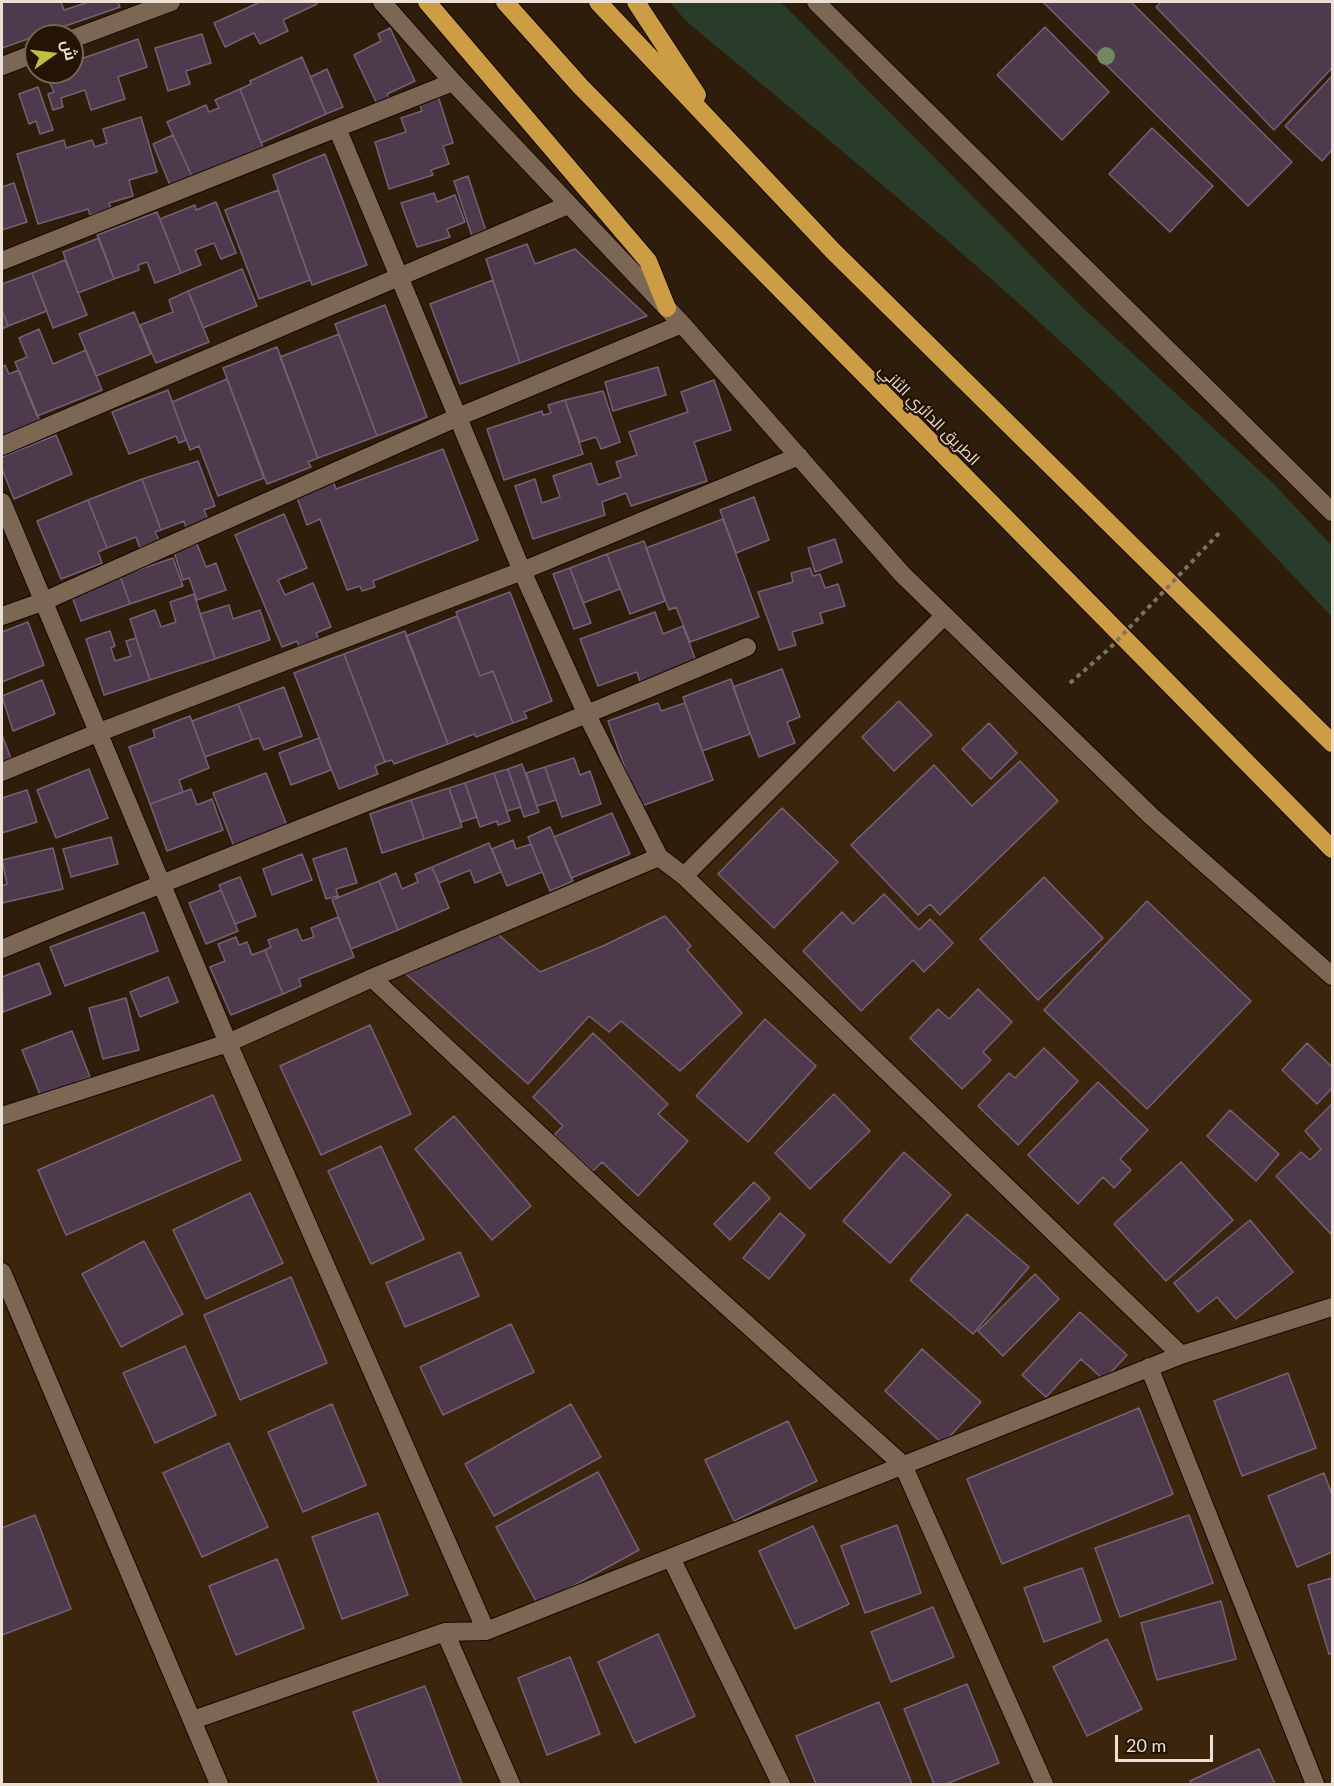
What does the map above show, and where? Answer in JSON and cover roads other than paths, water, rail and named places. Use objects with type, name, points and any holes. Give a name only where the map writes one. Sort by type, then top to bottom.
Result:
[{"type":"highway","points":[[427,2],[648,261],[667,308]]},
{"type":"highway","name":"الطريق الدائري الثاني","points":[[505,2],[597,104],[1332,849]]},
{"type":"highway","points":[[598,2],[841,259],[1332,743]]},
{"type":"highway","points":[[636,2],[723,135]]},
{"type":"street","points":[[84,35],[171,2]]},
{"type":"street","points":[[382,2],[453,82],[682,324],[902,574],[1151,816],[1332,976]]},
{"type":"street","points":[[818,2],[1332,512]]},
{"type":"street","points":[[2,66],[24,58]]},
{"type":"street","points":[[2,261],[453,82]]},
{"type":"street","points":[[337,128],[522,572],[587,715],[659,857],[684,876],[1181,1355]]},
{"type":"street","points":[[2,446],[568,205]]},
{"type":"street","points":[[2,616],[42,602],[458,417],[682,324]]},
{"type":"street","points":[[2,772],[98,733],[522,572],[799,456]]},
{"type":"street","points":[[2,502],[228,1043],[486,1631]]},
{"type":"street","points":[[684,876],[944,616]]},
{"type":"street","points":[[2,949],[161,882],[587,715],[747,647]]},
{"type":"street","points":[[2,1116],[228,1043],[372,978],[659,857]]},
{"type":"street","points":[[372,978],[630,1219],[903,1465],[1044,1785]]},
{"type":"street","points":[[2,1272],[219,1785]]},
{"type":"street","points":[[193,1720],[445,1632],[486,1631],[1149,1367],[1332,1307]]},
{"type":"street","points":[[1149,1367],[1315,1785]]},
{"type":"street","points":[[671,1558],[781,1785]]},
{"type":"street","points":[[445,1632],[511,1785]]}]
